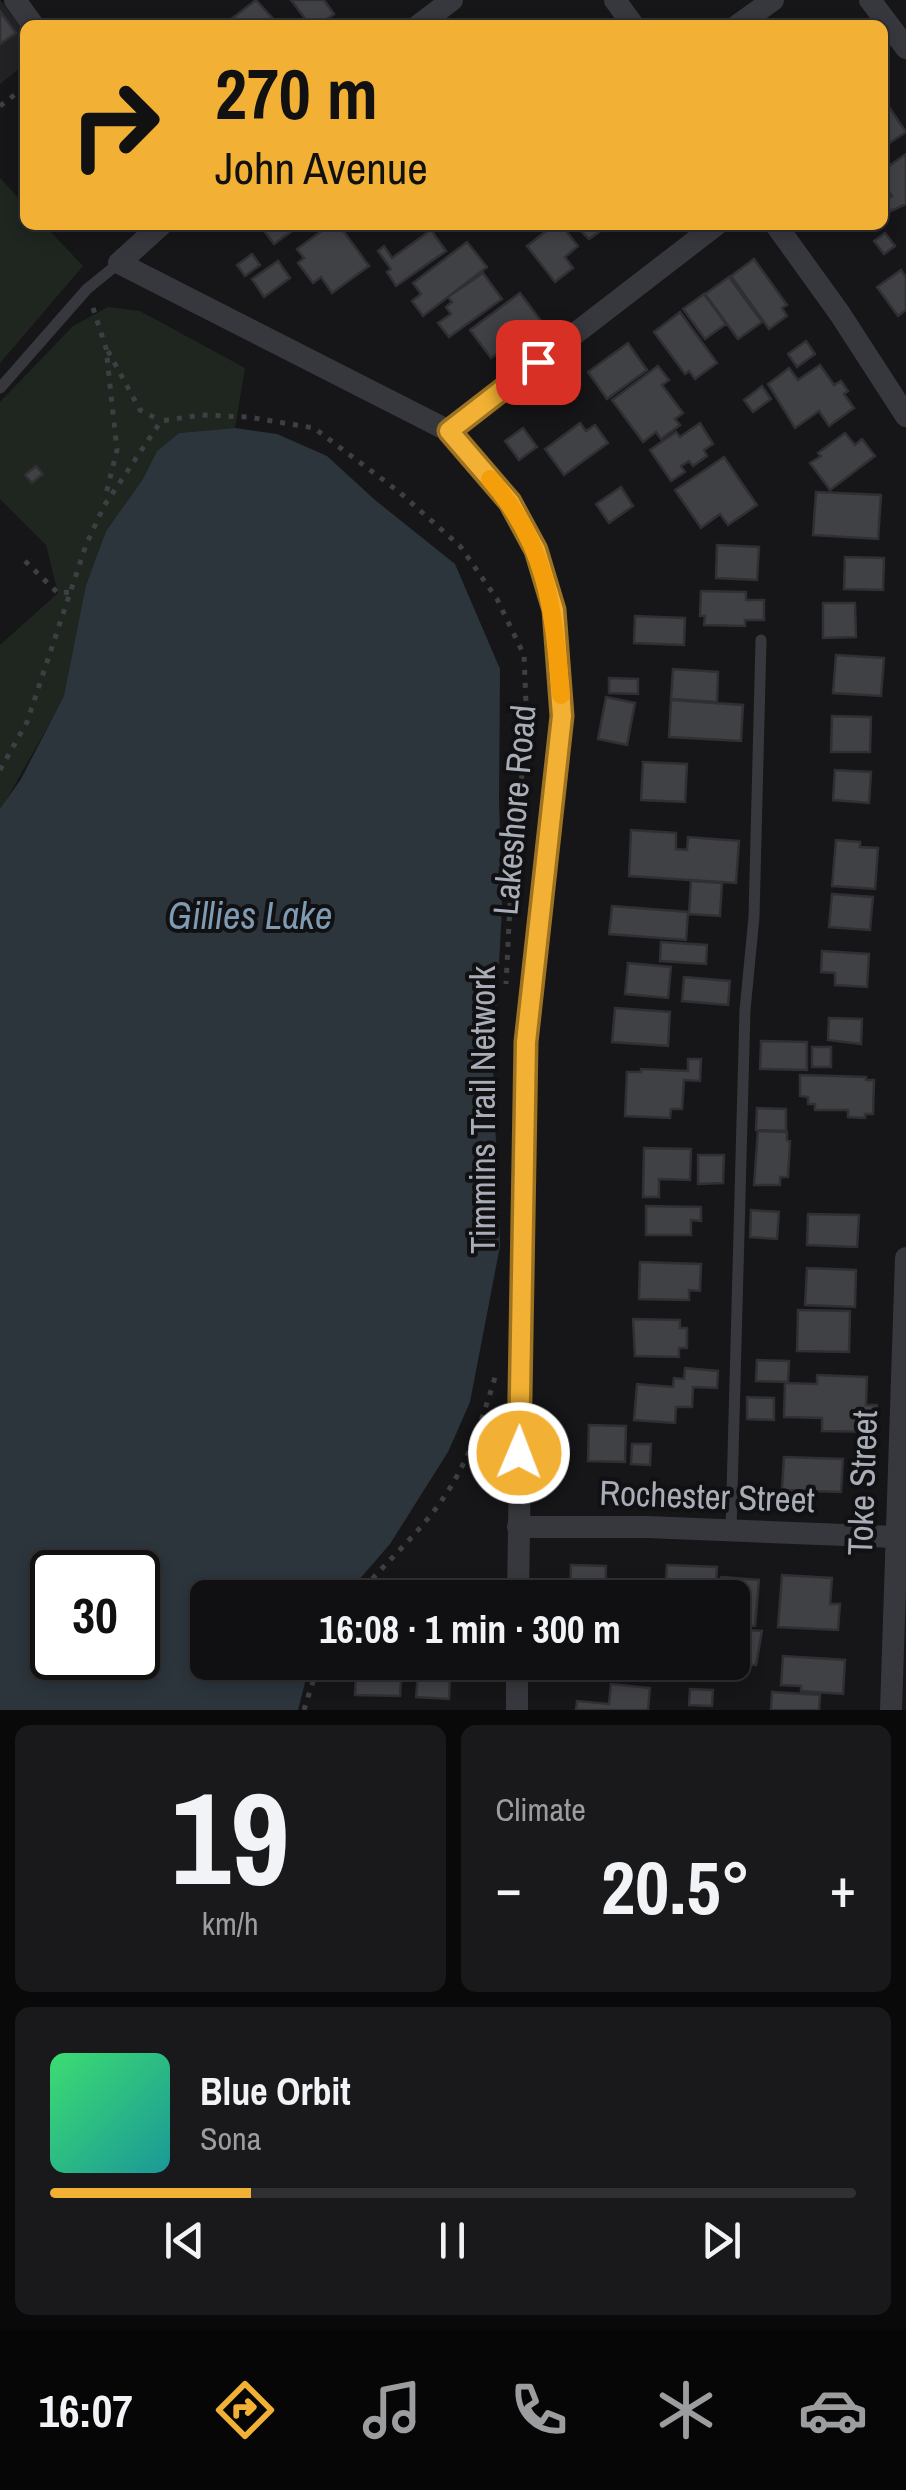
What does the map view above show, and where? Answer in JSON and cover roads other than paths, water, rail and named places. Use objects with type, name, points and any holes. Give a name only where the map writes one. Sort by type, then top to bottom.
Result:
[{"type":"street","points":[[426,20],[452,0]]},
{"type":"street","points":[[745,20],[773,0]]},
{"type":"street","points":[[888,24],[906,48]]},
{"type":"street","points":[[118,263],[155,230]]},
{"type":"street","points":[[449,431],[710,230]]},
{"type":"street","points":[[780,230],[906,416]]},
{"type":"street","name":"Lakeshore Road","points":[[118,263],[449,431],[510,502],[536,550],[554,610],[562,716],[526,1042],[518,1580]]},
{"type":"street","name":"Toke Street","points":[[891,1710],[906,1258]]},
{"type":"street","name":"Rochester Street","points":[[518,1528],[731,1530],[895,1537]]},
{"type":"street","points":[[517,1680],[517,1710]]},
{"type":"lane","points":[[0,388],[86,290],[118,263]]},
{"type":"lane","points":[[731,1530],[744,1010],[754,917],[761,640]]},
{"type":"water","name":"Gillies Lake","points":[[235,428],[277,434],[327,456],[455,564],[500,669],[502,910],[493,1069],[500,1246],[470,1402],[448,1452],[390,1544],[359,1580],[190,1580],[190,1680],[306,1680],[298,1710],[0,1710],[0,809],[21,779],[64,696],[86,585],[106,531],[143,479],[157,451],[179,433]]}]
